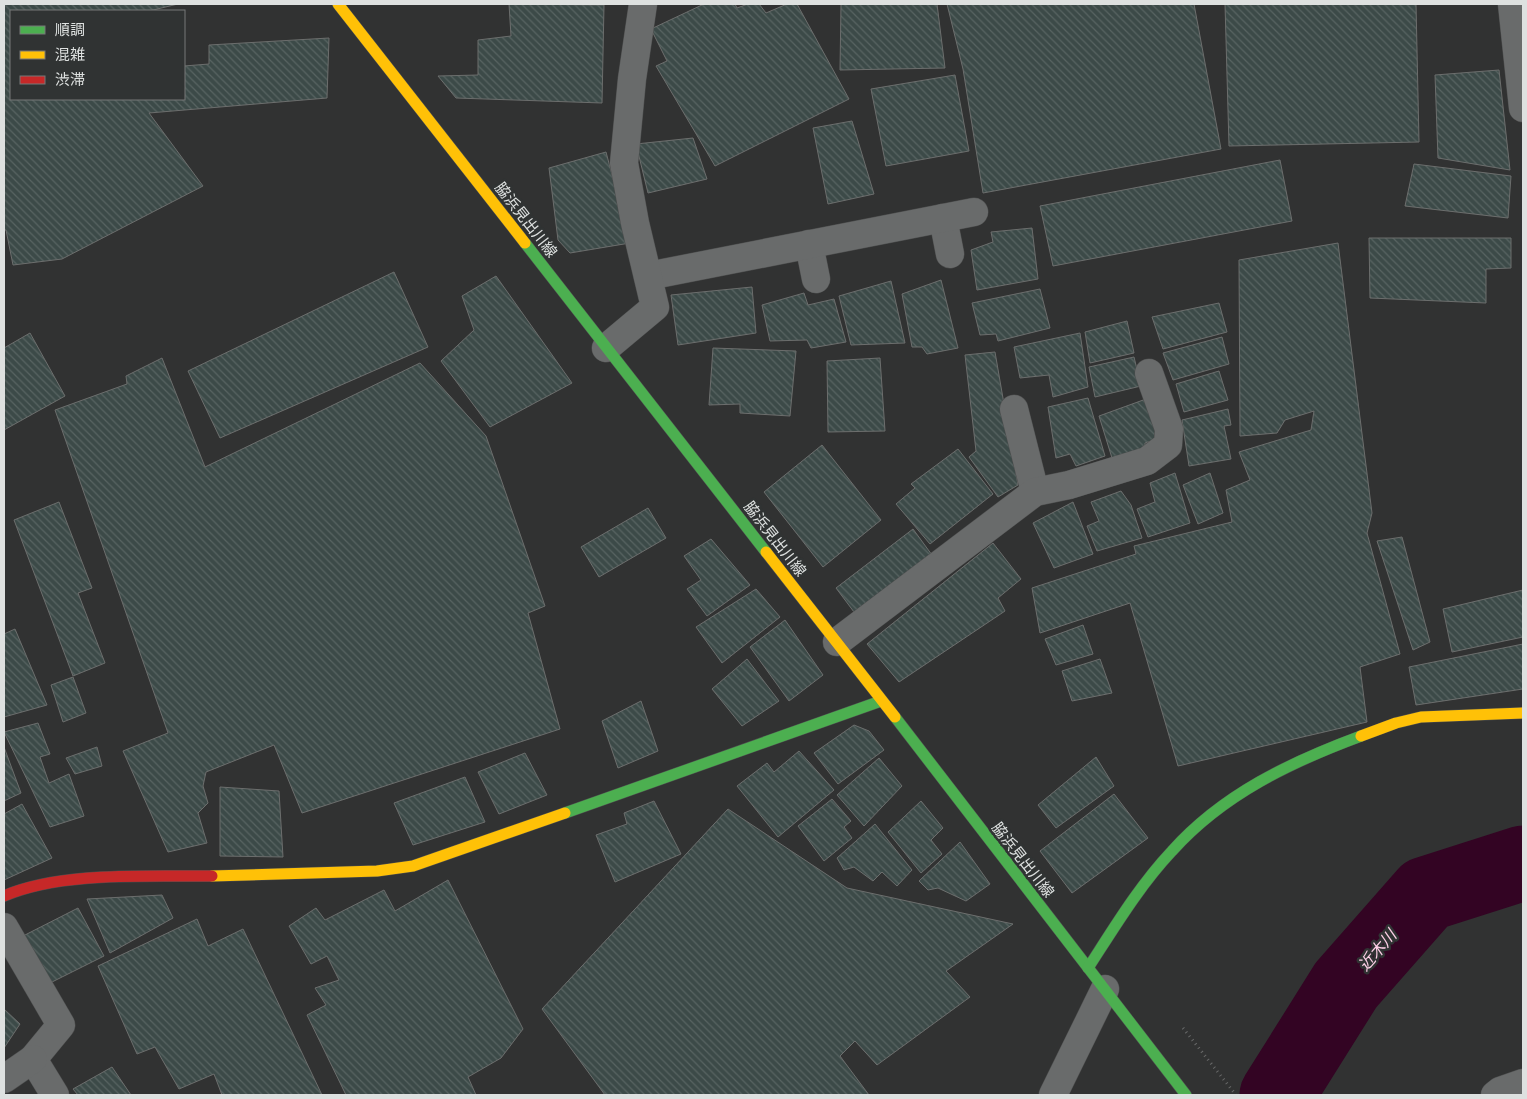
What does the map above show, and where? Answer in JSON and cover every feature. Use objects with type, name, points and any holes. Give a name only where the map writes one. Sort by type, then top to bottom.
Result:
[{"type":"street","name":"脇浜見出川線","points":[[338,4],[836,642],[1186,1095]]},
{"type":"street","points":[[606,348],[655,307],[624,163],[632,79],[643,4]]},
{"type":"street","points":[[1512,4],[1523,108]]},
{"type":"street","points":[[648,276],[974,212]]},
{"type":"street","points":[[943,218],[950,254]]},
{"type":"street","points":[[809,244],[816,279]]},
{"type":"street","points":[[836,642],[1035,492],[1069,486],[1147,462],[1168,446],[1169,429],[1149,373]]},
{"type":"street","points":[[1014,409],[1035,492]]},
{"type":"street","points":[[4,896],[25,887],[89,879],[377,871],[414,866],[881,702]]},
{"type":"street","points":[[1088,968],[1152,874],[1169,854],[1192,830],[1268,775],[1316,751],[1420,717],[1523,713]]},
{"type":"street","points":[[4,927],[61,1025],[33,1059],[4,1079]]},
{"type":"street","points":[[1053,1095],[1111,998]]},
{"type":"street","points":[[33,1059],[55,1095]]},
{"type":"street","points":[[1495,1095],[1500,1091],[1523,1083]]},
{"type":"building","points":[[4,4],[178,4],[153,10],[10,10],[10,100],[185,100],[185,66],[209,64],[209,45],[329,38],[327,98],[149,113],[203,186],[62,259],[13,265],[6,230],[4,230]]},
{"type":"building","points":[[509,4],[604,5],[602,103],[456,98],[438,76],[478,75],[478,40],[511,36]]},
{"type":"building","points":[[704,4],[735,4],[737,8],[748,4],[759,4],[766,13],[787,4],[797,4],[849,99],[715,166],[656,66],[667,61],[651,29]]},
{"type":"building","points":[[841,4],[937,4],[945,68],[840,70]]},
{"type":"building","points":[[947,4],[1194,4],[1221,149],[983,193],[963,69]]},
{"type":"building","points":[[1225,4],[1416,4],[1419,142],[1229,146]]},
{"type":"building","points":[[1499,70],[1510,170],[1438,158],[1435,75]]},
{"type":"building","points":[[955,75],[969,151],[886,166],[871,89]]},
{"type":"building","points":[[852,121],[874,194],[828,204],[813,128]]},
{"type":"building","points":[[693,138],[707,179],[648,193],[636,144]]},
{"type":"building","points":[[606,152],[630,243],[570,253],[558,240],[549,168]]},
{"type":"building","points":[[1280,160],[1292,221],[1053,266],[1040,206]]},
{"type":"building","points":[[1414,164],[1511,176],[1508,218],[1405,206]]},
{"type":"building","points":[[1032,228],[1038,279],[977,290],[971,250],[993,242],[991,232]]},
{"type":"building","points":[[1369,238],[1511,238],[1511,268],[1486,269],[1486,303],[1370,298]]},
{"type":"building","points":[[1338,243],[1372,513],[1367,533],[1400,654],[1360,667],[1367,722],[1178,766],[1130,603],[1040,633],[1032,588],[1136,554],[1134,546],[1232,522],[1226,490],[1250,480],[1239,452],[1311,430],[1314,411],[1285,420],[1277,433],[1240,436],[1239,260]]},
{"type":"building","points":[[394,272],[428,347],[220,438],[188,371]]},
{"type":"building","points":[[496,276],[572,383],[490,427],[441,361],[474,330],[462,296]]},
{"type":"building","points":[[941,280],[958,348],[927,354],[922,347],[912,347],[902,294]]},
{"type":"building","points":[[891,281],[905,343],[851,345],[839,296]]},
{"type":"building","points":[[752,287],[756,333],[678,345],[671,295]]},
{"type":"building","points":[[1040,289],[1050,328],[998,341],[996,334],[980,335],[972,303]]},
{"type":"building","points":[[804,293],[808,305],[834,299],[846,342],[811,348],[807,340],[770,341],[762,305]]},
{"type":"building","points":[[1219,303],[1227,332],[1163,349],[1152,317]]},
{"type":"building","points":[[1127,321],[1134,353],[1090,363],[1085,332]]},
{"type":"building","points":[[30,333],[65,396],[4,430],[4,348]]},
{"type":"building","points":[[1080,333],[1088,387],[1053,397],[1049,375],[1020,378],[1014,347]]},
{"type":"building","points":[[1222,337],[1229,364],[1173,380],[1163,353]]},
{"type":"building","points":[[713,348],[796,351],[790,416],[740,413],[740,404],[709,405]]},
{"type":"building","points":[[995,352],[1018,485],[998,497],[969,457],[976,451],[965,355]]},
{"type":"building","points":[[1134,357],[1141,386],[1095,397],[1089,367]]},
{"type":"building","points":[[162,358],[205,467],[420,363],[486,436],[545,606],[528,613],[560,729],[302,813],[274,745],[206,772],[203,786],[208,803],[198,813],[207,843],[168,852],[123,751],[168,733],[55,410],[127,384],[126,376]]},
{"type":"building","points":[[880,358],[885,431],[828,432],[827,361]]},
{"type":"building","points":[[1219,371],[1228,400],[1184,412],[1176,384]]},
{"type":"building","points":[[1088,398],[1105,456],[1076,466],[1070,454],[1056,458],[1048,407]]},
{"type":"building","points":[[1146,399],[1158,439],[1145,443],[1145,451],[1112,458],[1099,416]]},
{"type":"building","points":[[1228,409],[1231,425],[1224,426],[1231,459],[1189,466],[1182,420]]},
{"type":"building","points":[[822,445],[881,520],[823,567],[764,492]]},
{"type":"building","points":[[958,449],[993,494],[930,544],[896,504],[915,488],[911,484]]},
{"type":"building","points":[[1175,473],[1190,523],[1148,537],[1137,509],[1155,502],[1150,483]]},
{"type":"building","points":[[1210,473],[1223,513],[1198,524],[1183,485]]},
{"type":"building","points":[[1121,491],[1131,505],[1142,538],[1097,551],[1087,526],[1099,521],[1091,502]]},
{"type":"building","points":[[59,502],[92,588],[78,593],[105,663],[73,676],[14,520]]},
{"type":"building","points":[[1073,502],[1093,554],[1054,568],[1033,523]]},
{"type":"building","points":[[648,508],[666,538],[599,577],[581,547]]},
{"type":"building","points":[[913,529],[932,555],[854,612],[836,588]]},
{"type":"building","points":[[1402,537],[1430,642],[1413,650],[1377,541]]},
{"type":"building","points":[[711,539],[750,585],[707,616],[687,589],[701,580],[684,556]]},
{"type":"building","points":[[993,543],[1021,579],[998,598],[1005,611],[899,682],[867,644]]},
{"type":"building","points":[[756,589],[780,617],[722,663],[696,627]]},
{"type":"building","points":[[1523,590],[1523,637],[1452,652],[1443,609]]},
{"type":"building","points":[[785,620],[823,675],[789,701],[750,647]]},
{"type":"building","points":[[1083,625],[1093,654],[1056,665],[1045,639]]},
{"type":"building","points":[[15,629],[47,705],[4,717],[4,634]]},
{"type":"building","points":[[1523,644],[1523,689],[1416,705],[1409,667]]},
{"type":"building","points":[[747,659],[779,701],[742,726],[712,689]]},
{"type":"building","points":[[1100,659],[1112,693],[1072,701],[1062,671]]},
{"type":"building","points":[[73,677],[86,713],[63,722],[51,685]]},
{"type":"building","points":[[641,701],[658,751],[618,768],[602,721]]},
{"type":"building","points":[[38,723],[50,754],[40,757],[49,783],[69,774],[84,816],[50,827],[4,732]]},
{"type":"building","points":[[854,725],[869,731],[884,750],[838,784],[814,753]]},
{"type":"building","points":[[4,747],[21,793],[4,801]]},
{"type":"building","points":[[97,747],[102,766],[75,774],[66,758]]},
{"type":"building","points":[[799,751],[834,790],[778,837],[737,786],[767,763],[774,772]]},
{"type":"building","points":[[525,753],[547,795],[499,814],[478,772]]},
{"type":"building","points":[[1096,757],[1114,786],[1056,828],[1038,805]]},
{"type":"building","points":[[879,758],[902,786],[864,826],[837,795]]},
{"type":"building","points":[[465,777],[485,822],[413,845],[394,803]]},
{"type":"building","points":[[220,787],[279,791],[283,857],[220,856]]},
{"type":"building","points":[[1114,794],[1148,838],[1072,893],[1040,851]]},
{"type":"building","points":[[832,799],[851,821],[844,827],[852,838],[824,861],[798,826]]},
{"type":"building","points":[[654,801],[681,854],[615,882],[596,835],[627,824],[624,813]]},
{"type":"building","points":[[921,801],[943,828],[931,840],[942,854],[921,873],[888,832]]},
{"type":"building","points":[[22,804],[52,858],[4,880],[4,814]]},
{"type":"building","points":[[728,809],[847,888],[1013,924],[946,971],[970,997],[877,1065],[855,1041],[840,1056],[869,1095],[605,1095],[542,1009]]},
{"type":"building","points":[[875,824],[912,870],[897,886],[882,872],[873,881],[854,867],[844,870],[837,858]]},
{"type":"building","points":[[960,842],[990,884],[966,901],[938,888],[928,890],[919,881]]},
{"type":"building","points":[[448,880],[523,1029],[501,1058],[468,1077],[476,1095],[346,1095],[307,1015],[326,1005],[315,988],[339,980],[327,956],[311,964],[289,926],[316,908],[325,920],[384,890],[395,911]]},
{"type":"building","points":[[162,895],[173,918],[110,953],[87,899]]},
{"type":"building","points":[[78,908],[104,956],[48,984],[23,936]]},
{"type":"building","points":[[197,919],[208,946],[243,929],[322,1095],[222,1095],[214,1074],[179,1089],[155,1047],[137,1054],[98,966]]},
{"type":"building","points":[[4,1009],[20,1024],[4,1048]]},
{"type":"building","points":[[112,1067],[131,1095],[78,1095],[73,1089]]},
{"type":"waterway","name":"近木川","points":[[1277,1095],[1346,985],[1426,894],[1523,863]]},
{"type":"traffic: fast","points":[[525,243],[766,552]]},
{"type":"traffic: fast","points":[[565,813],[881,701]]},
{"type":"traffic: fast","points":[[895,717],[1186,1095]]},
{"type":"traffic: fast","points":[[1088,968],[1127,908],[1160,864],[1192,831],[1213,813],[1259,782],[1309,757],[1361,736]]},
{"type":"traffic: slow","points":[[338,4],[525,243]]},
{"type":"traffic: slow","points":[[766,552],[895,717]]},
{"type":"traffic: slow","points":[[1361,736],[1396,723],[1421,717],[1523,713]]},
{"type":"traffic: slow","points":[[212,876],[377,871],[413,866],[565,813]]},
{"type":"traffic: jam","points":[[4,896],[52,882],[79,879],[134,876],[212,876]]}]
